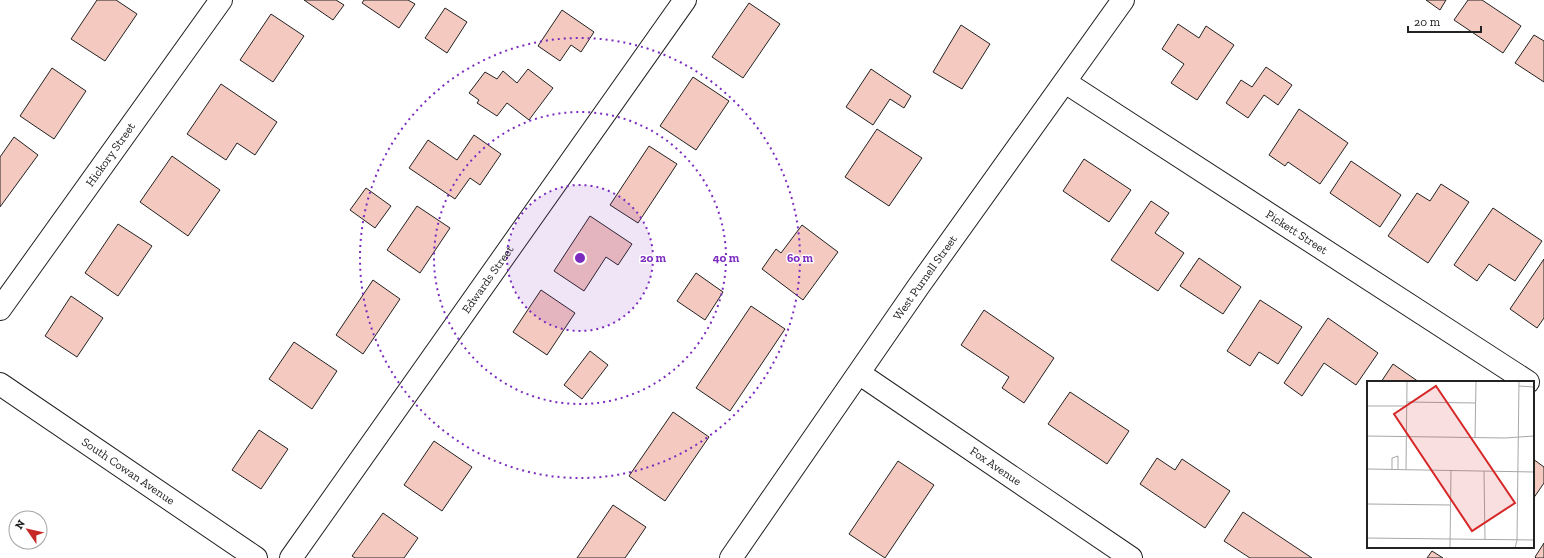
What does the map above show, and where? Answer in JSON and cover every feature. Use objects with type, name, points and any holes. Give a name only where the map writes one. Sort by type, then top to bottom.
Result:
[{"type":"street","name":"Hickory Street","points":[[0,309],[221,0]]},
{"type":"street","name":"Edwards Street","points":[[291,558],[685,0]]},
{"type":"street","name":"West Purnell Street","points":[[731,558],[860,374],[918,287],[1123,0]]},
{"type":"street","name":"Pickett Street","points":[[1065,82],[1526,381]]},
{"type":"street","name":"Fox Avenue","points":[[860,374],[1131,558]]},
{"type":"street","points":[[1534,386],[1544,392]]},
{"type":"street","name":"South Cowan Avenue","points":[[2,388],[256,558]]},
{"type":"building","points":[[97,0],[116,0],[137,14],[105,61],[71,39]]},
{"type":"building","points":[[304,0],[336,0],[344,5],[333,20]]},
{"type":"building","points":[[364,0],[408,0],[415,4],[399,28],[362,3]]},
{"type":"building","points":[[1426,0],[1446,0],[1440,10]]},
{"type":"building","points":[[1468,0],[1482,0],[1521,26],[1503,53],[1454,20]]},
{"type":"building","points":[[749,3],[780,24],[743,78],[712,57]]},
{"type":"building","points":[[445,8],[467,22],[447,53],[425,38]]},
{"type":"building","points":[[562,10],[594,32],[581,52],[571,45],[560,61],[538,46]]},
{"type":"building","points":[[271,14],[304,36],[273,82],[240,60]]},
{"type":"building","points":[[1178,24],[1199,38],[1206,26],[1234,45],[1197,100],[1171,83],[1184,64],[1162,49]]},
{"type":"building","points":[[961,25],[990,44],[962,89],[933,72]]},
{"type":"building","points":[[1534,35],[1544,41],[1544,82],[1515,63]]},
{"type":"building","points":[[1266,67],[1292,85],[1278,105],[1264,95],[1248,118],[1226,103],[1241,80],[1252,87]]},
{"type":"building","points":[[52,68],[86,91],[54,139],[20,116]]},
{"type":"building","points":[[528,69],[553,88],[529,120],[507,103],[497,116],[477,103],[479,100],[469,93],[485,72],[497,79],[503,71],[517,83]]},
{"type":"building","points":[[871,69],[911,96],[904,108],[890,99],[873,125],[846,107]]},
{"type":"building","points":[[693,77],[729,101],[696,150],[660,126]]},
{"type":"building","points":[[221,84],[277,122],[255,155],[237,143],[226,160],[187,134]]},
{"type":"building","points":[[1299,109],[1348,143],[1320,184],[1288,162],[1285,166],[1269,155]]},
{"type":"building","points":[[877,129],[922,158],[889,206],[845,177]]},
{"type":"building","points":[[474,135],[501,154],[480,185],[470,178],[455,199],[409,168],[428,140],[457,160]]},
{"type":"building","points":[[14,137],[38,155],[0,207],[0,157]]},
{"type":"building","points":[[649,146],[677,164],[638,223],[610,205]]},
{"type":"building","points":[[172,156],[220,190],[188,236],[140,202]]},
{"type":"building","points":[[1084,159],[1131,190],[1109,222],[1063,191]]},
{"type":"building","points":[[1351,161],[1401,195],[1380,227],[1330,193]]},
{"type":"building","points":[[1441,184],[1469,202],[1428,263],[1388,236],[1417,193],[1430,201]]},
{"type":"building","points":[[366,188],[391,206],[375,228],[350,210]]},
{"type":"building","points":[[1151,201],[1169,213],[1155,233],[1184,253],[1158,291],[1111,260]]},
{"type":"building","points":[[417,206],[450,228],[420,273],[387,250]]},
{"type":"building","points":[[1493,208],[1542,241],[1515,281],[1489,264],[1477,281],[1454,265]]},
{"type":"building","points":[[590,216],[632,244],[618,265],[606,257],[584,291],[554,271]]},
{"type":"building","points":[[118,224],[152,246],[118,296],[85,273]]},
{"type":"building","points":[[802,225],[838,252],[803,300],[762,269],[776,249],[781,253]]},
{"type":"building","points":[[1199,258],[1241,287],[1223,314],[1180,286]]},
{"type":"building","points":[[1544,259],[1544,318],[1537,328],[1510,309]]},
{"type":"building","points":[[696,273],[723,292],[705,320],[677,301]]},
{"type":"building","points":[[373,280],[400,299],[363,354],[336,335]]},
{"type":"building","points":[[541,290],[575,313],[547,355],[513,332]]},
{"type":"building","points":[[71,296],[103,318],[77,357],[45,336]]},
{"type":"building","points":[[1260,300],[1302,327],[1278,364],[1259,352],[1250,366],[1227,351]]},
{"type":"building","points":[[751,306],[785,329],[730,411],[696,388]]},
{"type":"building","points":[[984,310],[1054,358],[1024,403],[1002,388],[1009,377],[961,345]]},
{"type":"building","points":[[1328,318],[1378,353],[1356,385],[1324,363],[1302,396],[1284,383]]},
{"type":"building","points":[[294,342],[337,371],[312,409],[269,379]]},
{"type":"building","points":[[590,351],[608,365],[582,399],[564,385]]},
{"type":"building","points":[[1393,364],[1418,381],[1382,381]]},
{"type":"building","points":[[1070,392],[1129,431],[1107,464],[1048,424]]},
{"type":"building","points":[[673,412],[709,437],[665,501],[629,476]]},
{"type":"building","points":[[259,430],[288,449],[261,489],[232,470]]},
{"type":"building","points":[[434,441],[472,467],[442,511],[404,485]]},
{"type":"building","points":[[1157,458],[1175,470],[1182,459],[1230,491],[1205,528],[1140,484]]},
{"type":"building","points":[[1534,460],[1544,467],[1544,483],[1534,498]]},
{"type":"building","points":[[898,461],[934,485],[885,558],[849,534]]},
{"type":"building","points":[[613,505],[646,527],[625,558],[577,558]]},
{"type":"building","points":[[1243,512],[1312,558],[1250,558],[1224,541]]},
{"type":"building","points":[[383,513],[418,538],[404,558],[355,558],[352,556]]},
{"type":"building","points":[[1544,543],[1544,558],[1536,558],[1535,557]]},
{"type":"building","points":[[1432,551],[1443,558],[1427,558]]}]
